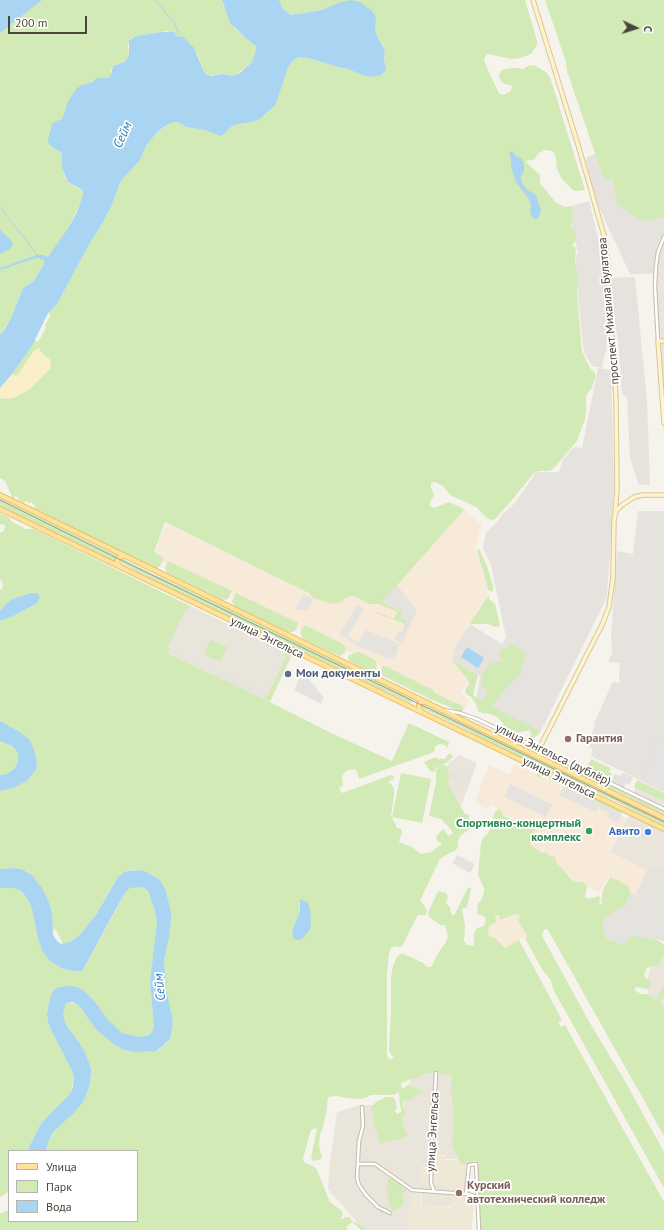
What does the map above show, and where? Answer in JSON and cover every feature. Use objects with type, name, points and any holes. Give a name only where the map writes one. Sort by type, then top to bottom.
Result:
[{"type":"main road","name":"улица Энгельса","points":[[0,495],[664,818]]},
{"type":"main road","name":"улица Энгельса","points":[[0,509],[664,829]]},
{"type":"main road","points":[[119,566],[118,559],[121,556],[125,556]]},
{"type":"main road","points":[[406,704],[412,705],[415,703],[415,698],[410,694]]},
{"type":"main road","points":[[425,713],[419,709],[419,704],[424,702],[430,704]]},
{"type":"main road","points":[[590,793],[595,784]]},
{"type":"street","name":"проспект Михаила Булатова","points":[[533,0],[579,148],[604,239],[607,257],[616,399],[617,489],[615,513]]},
{"type":"street","points":[[664,237],[658,252],[655,287],[664,423]]},
{"type":"street","points":[[658,341],[664,341]]},
{"type":"street","points":[[615,513],[622,505],[634,497],[643,495],[664,495]]},
{"type":"street","name":"улица Энгельса","points":[[541,758],[539,749],[607,613],[611,600],[613,584],[615,513]]},
{"type":"street","name":"улица Энгельса (дублёр)","points":[[440,709],[460,713],[477,719],[664,809]]},
{"type":"street","name":"улица Энгельса","points":[[434,1191],[431,1183],[433,1100],[436,1073]]},
{"type":"street","points":[[362,1107],[363,1126],[359,1141],[357,1178],[359,1185],[366,1195],[378,1207],[390,1213]]},
{"type":"street","points":[[358,1164],[375,1164],[412,1190],[466,1194],[477,1197]]},
{"type":"street","points":[[466,1194],[469,1165],[476,1164],[479,1230]]},
{"type":"shaded area","points":[[595,154],[604,180],[613,180],[617,203],[664,216],[664,233],[658,244],[654,274],[630,274],[595,199],[586,160],[587,157]]},
{"type":"shaded area","points":[[589,201],[604,262],[607,346],[602,368],[592,366],[584,352],[576,266],[576,256],[578,253],[568,207]]},
{"type":"shaded area","points":[[664,233],[664,434],[658,362],[654,274],[658,244]]},
{"type":"shaded area","points":[[635,277],[647,401],[650,485],[639,485],[630,458],[627,398],[622,393],[619,349],[612,302],[612,278]]},
{"type":"shaded area","points":[[598,368],[611,370],[614,485],[607,597],[541,731],[476,702],[480,676],[452,660],[456,644],[470,624],[502,644],[506,637],[491,565],[483,548],[486,532],[514,504],[537,472],[559,472],[563,459],[573,448],[582,448]]},
{"type":"shaded area","points":[[464,510],[482,525],[476,542],[476,548],[488,592],[487,597],[456,644],[452,660],[469,683],[461,691],[468,701],[465,708],[153,557],[166,524],[336,602],[348,595],[369,603],[448,528]]},
{"type":"shaded area","points":[[638,511],[664,511],[664,792],[591,756],[593,751],[588,742],[595,725],[594,723],[613,682],[621,683],[619,679],[620,663],[609,662],[609,658],[612,655],[611,637],[617,551],[633,554]]},
{"type":"shaded area","points":[[397,585],[417,610],[402,643],[394,640],[398,631],[403,632],[407,624],[406,621],[400,618],[402,612],[382,602]]},
{"type":"shaded area","points":[[304,594],[314,600],[307,611],[296,609]]},
{"type":"shaded area","points":[[184,603],[292,655],[270,702],[162,650]]},
{"type":"shaded area","points":[[357,605],[364,609],[347,636],[358,643],[366,630],[400,644],[393,659],[388,659],[357,645],[339,634]]},
{"type":"shaded area","points":[[169,650],[265,695],[264,698],[168,652]]},
{"type":"shaded area","points":[[303,671],[324,698],[321,704],[294,690]]},
{"type":"shaded area","points":[[658,739],[664,742],[664,790],[642,779],[650,761],[648,760]]},
{"type":"shaded area","points":[[459,755],[477,763],[461,806],[447,782],[450,777],[447,765]]},
{"type":"shaded area","points":[[515,764],[627,818],[610,852],[647,870],[635,895],[608,876],[600,892],[575,882],[563,870],[523,840],[527,826],[498,811],[493,804],[485,809],[475,801],[489,765],[510,775]]},
{"type":"shaded area","points":[[464,767],[473,772],[468,782],[462,779],[458,787],[454,785],[456,779],[451,777],[454,771],[461,775]]},
{"type":"shaded area","points":[[623,773],[633,777],[629,785],[626,783],[624,788],[611,782],[615,774],[620,776]]},
{"type":"shaded area","points":[[639,781],[664,793],[664,899],[635,895],[610,853],[630,812],[625,810]]},
{"type":"shaded area","points":[[510,784],[552,805],[546,817],[504,797]]},
{"type":"shaded area","points":[[564,786],[622,814],[618,823],[607,818],[609,813],[598,808],[596,812],[559,795]]},
{"type":"shaded area","points":[[457,855],[475,864],[470,873],[452,863]]},
{"type":"shaded area","points":[[650,866],[664,870],[664,941],[645,938],[629,938],[625,945],[607,939],[603,930],[604,920],[618,909],[623,908],[631,893],[636,895]]},
{"type":"shaded area","points":[[498,914],[500,920],[515,914],[519,916],[518,920],[526,936],[505,948],[489,937],[488,925],[494,916]]},
{"type":"shaded area","points":[[664,944],[664,1009],[650,1003],[646,983],[651,967]]},
{"type":"shaded area","points":[[430,1072],[453,1072],[459,1159],[446,1159],[446,1155],[431,1156],[431,1167],[422,1167],[421,1183],[448,1185],[453,1194],[452,1207],[422,1205],[422,1192],[413,1192],[408,1230],[364,1230],[328,1189],[330,1160],[337,1112],[360,1105],[375,1105],[404,1135],[403,1124],[405,1091],[412,1079],[421,1074]]},
{"type":"shaded area","name":"Курский автотехнический колледж","points":[[432,1156],[446,1156],[446,1160],[469,1161],[466,1196],[474,1199],[472,1230],[407,1230],[412,1193],[421,1193],[421,1205],[451,1208],[452,1195],[447,1186],[420,1184],[421,1168],[431,1168]]},
{"type":"green space","points":[[32,0],[222,0],[235,29],[255,44],[256,49],[251,63],[236,75],[231,76],[222,74],[208,76],[204,72],[197,53],[178,36],[167,31],[136,36],[130,39],[128,46],[129,56],[124,62],[114,65],[111,70],[111,75],[108,78],[100,78],[89,83],[64,113],[62,119],[53,123],[50,130],[52,147],[62,153],[62,165],[68,182],[83,191],[83,195],[69,227],[36,278],[31,284],[23,288],[12,316],[1,334],[18,314],[0,336],[0,270],[26,259],[0,268],[0,29]]},
{"type":"green space","points":[[279,0],[525,0],[537,41],[537,45],[531,54],[520,58],[511,59],[488,54],[484,60],[499,93],[503,95],[510,92],[512,86],[504,84],[500,80],[499,75],[501,71],[505,69],[523,69],[534,65],[546,72],[550,77],[585,190],[574,191],[562,179],[557,169],[555,154],[552,151],[545,150],[539,153],[534,160],[525,161],[540,175],[540,183],[556,203],[565,207],[571,206],[573,208],[571,227],[574,228],[576,238],[572,245],[575,247],[576,251],[577,296],[582,351],[590,368],[595,373],[595,379],[591,389],[586,395],[585,419],[577,441],[553,469],[548,471],[539,471],[533,474],[494,520],[488,519],[476,507],[450,495],[443,486],[435,482],[431,483],[434,495],[430,506],[434,508],[449,502],[464,510],[382,602],[403,612],[407,623],[403,633],[405,624],[376,613],[377,612],[394,619],[397,612],[379,604],[369,604],[353,596],[349,596],[340,602],[332,604],[313,598],[309,593],[165,522],[154,552],[164,558],[160,566],[153,568],[34,508],[35,506],[31,502],[25,501],[24,503],[18,500],[19,498],[15,496],[14,498],[12,497],[5,481],[0,478],[0,398],[13,398],[20,394],[50,360],[42,353],[34,351],[18,375],[15,376],[12,374],[35,340],[38,342],[51,315],[48,313],[57,304],[102,224],[111,207],[121,181],[140,160],[146,146],[153,136],[168,124],[175,122],[187,127],[205,130],[220,136],[237,124],[264,116],[277,102],[284,76],[292,61],[299,57],[348,69],[370,77],[376,76],[386,67],[384,60],[384,47],[375,32],[376,21],[338,3],[322,10],[291,15],[283,9]]},
{"type":"green space","points":[[545,0],[664,0],[664,217],[643,221],[617,204],[613,180],[604,180],[567,71],[566,62]]},
{"type":"green space","points":[[0,498],[118,556],[115,562],[0,506]]},
{"type":"green space","points":[[0,513],[8,517],[12,522],[26,529],[34,529],[190,606],[188,609],[186,608],[168,647],[170,649],[168,653],[327,731],[392,761],[409,723],[449,742],[448,748],[445,745],[439,744],[435,747],[434,752],[359,779],[356,769],[348,770],[342,776],[343,786],[339,788],[342,793],[391,775],[394,776],[394,779],[388,782],[394,788],[391,815],[397,828],[401,829],[402,832],[399,842],[412,847],[421,854],[432,852],[442,845],[437,841],[436,837],[444,829],[448,836],[453,833],[441,819],[429,816],[436,782],[436,771],[439,766],[447,766],[450,777],[447,782],[465,814],[469,815],[470,829],[460,836],[456,850],[440,859],[420,900],[427,910],[426,915],[418,915],[402,946],[391,948],[389,954],[387,972],[387,1057],[389,1059],[394,1057],[391,1055],[389,1050],[391,976],[397,957],[400,954],[404,954],[423,963],[427,967],[431,967],[448,936],[445,925],[441,925],[429,917],[428,913],[438,891],[446,893],[448,897],[446,903],[450,907],[451,914],[453,915],[455,914],[467,889],[470,887],[471,890],[467,907],[462,909],[465,925],[464,941],[467,945],[474,946],[474,933],[477,928],[484,926],[486,919],[484,916],[477,914],[478,903],[481,901],[484,893],[484,888],[478,875],[481,843],[492,825],[494,814],[497,810],[500,810],[504,816],[528,827],[529,825],[535,828],[530,845],[542,853],[547,852],[547,855],[555,857],[556,862],[571,879],[585,884],[587,887],[585,897],[589,899],[599,896],[599,903],[601,905],[603,890],[610,877],[628,886],[631,893],[623,908],[618,909],[604,920],[603,930],[607,939],[624,945],[629,938],[634,936],[657,940],[664,946],[664,954],[658,965],[646,969],[644,976],[650,982],[648,989],[636,987],[634,990],[641,994],[647,994],[656,1000],[664,984],[664,995],[660,1004],[663,1006],[664,1005],[664,1136],[548,930],[544,929],[542,936],[664,1152],[664,1188],[553,989],[551,980],[543,971],[525,938],[527,936],[518,920],[520,916],[515,914],[500,920],[499,915],[495,915],[496,922],[489,926],[488,930],[489,936],[496,939],[505,948],[519,940],[562,1020],[558,1022],[561,1027],[565,1025],[664,1202],[664,1230],[480,1230],[477,1162],[473,1161],[472,1164],[463,1164],[458,1160],[458,1155],[455,1153],[452,1146],[454,1112],[451,1091],[452,1075],[435,1072],[421,1075],[417,1078],[401,1083],[403,1089],[408,1085],[422,1092],[426,1092],[415,1095],[415,1098],[412,1098],[412,1100],[404,1100],[403,1107],[406,1114],[403,1117],[403,1125],[407,1136],[402,1139],[380,1143],[377,1130],[375,1128],[371,1107],[376,1102],[386,1097],[393,1097],[397,1108],[395,1111],[397,1114],[399,1113],[402,1111],[399,1092],[392,1095],[371,1095],[360,1099],[337,1096],[328,1097],[326,1114],[320,1134],[319,1146],[322,1156],[321,1159],[313,1161],[311,1158],[317,1128],[311,1130],[303,1158],[304,1162],[316,1168],[330,1202],[342,1211],[343,1216],[340,1219],[350,1217],[352,1221],[365,1227],[365,1230],[361,1230],[352,1222],[346,1227],[348,1230],[0,1230],[0,1214],[8,1210],[8,1222],[138,1222],[138,1150],[46,1150],[53,1132],[74,1113],[83,1102],[89,1088],[91,1074],[91,1068],[85,1052],[65,1023],[63,1018],[63,1008],[67,1002],[77,1004],[115,1045],[129,1051],[150,1051],[160,1049],[170,1039],[173,1021],[166,988],[164,960],[171,912],[166,891],[160,880],[147,872],[140,870],[124,872],[114,883],[88,926],[81,934],[70,942],[62,944],[56,930],[52,929],[52,913],[50,905],[38,882],[24,870],[15,868],[0,869],[0,791],[14,788],[30,778],[36,770],[37,762],[36,757],[18,731],[0,721],[0,621],[31,607],[36,604],[40,598],[39,595],[31,593],[24,595],[9,601],[0,611],[0,590],[2,589],[3,585],[2,581],[0,580],[0,533],[4,531],[5,525],[0,524]],"holes":[[[299,902],[309,931],[302,939],[297,940],[292,931],[300,911]]]},
{"type":"green space","points":[[479,549],[487,566],[493,586],[492,592],[488,590],[477,550]]},
{"type":"green space","points":[[121,559],[334,659],[414,701],[411,703],[372,685],[161,584],[121,563]]},
{"type":"green space","points":[[168,561],[232,591],[228,599],[223,600],[167,573],[165,568]]},
{"type":"green space","points":[[236,593],[298,623],[296,630],[293,632],[288,632],[234,606],[232,601]]},
{"type":"green space","points":[[489,595],[489,599],[495,604],[500,626],[495,627],[488,624],[471,624],[470,623]]},
{"type":"green space","points":[[304,626],[307,626],[343,644],[346,648],[344,654],[340,656],[303,639],[300,632]]},
{"type":"green space","points":[[211,640],[226,647],[228,646],[220,662],[204,654]]},
{"type":"green space","points":[[511,645],[522,650],[526,655],[520,673],[521,674],[510,683],[492,707],[541,731],[529,743],[528,742],[532,733],[529,732],[530,730],[517,733],[515,731],[513,735],[497,717],[478,711],[476,704],[471,697],[466,694],[465,690],[470,683],[452,660],[478,675],[473,695],[481,700],[485,699],[488,692],[482,687],[482,676],[491,663],[500,662],[501,659],[499,655],[501,650]]},
{"type":"green space","points":[[285,652],[288,653],[286,656],[290,658],[270,701],[264,698],[265,694],[268,695],[286,657],[284,655]]},
{"type":"green space","points":[[356,652],[360,652],[375,660],[377,666],[375,670],[369,671],[349,661],[348,656]]},
{"type":"green space","points":[[385,666],[464,707],[462,712],[430,699],[383,676],[380,672],[382,667]]},
{"type":"green space","points":[[422,704],[548,764],[590,785],[591,787],[589,788],[546,770],[479,738],[471,732],[422,708]]},
{"type":"green space","points":[[0,741],[12,746],[16,750],[18,761],[15,768],[7,774],[0,775]]},
{"type":"green space","points":[[544,752],[664,809],[664,814],[543,756],[542,755]]},
{"type":"green space","points":[[449,753],[453,757],[446,763],[437,767],[434,772],[430,771],[424,762],[436,757],[437,759],[445,759]]},
{"type":"green space","points":[[591,759],[611,768],[609,772],[612,774],[610,777],[587,767]]},
{"type":"green space","points":[[540,771],[623,811],[622,814],[544,777],[537,776],[537,772]]},
{"type":"green space","points":[[401,773],[431,779],[422,823],[392,817]]},
{"type":"green space","points":[[637,780],[664,793],[664,801],[634,787]]},
{"type":"green space","points":[[599,789],[664,820],[664,826],[598,793],[596,791]]},
{"type":"green space","points":[[143,887],[148,891],[155,911],[157,923],[150,981],[154,1027],[152,1032],[143,1037],[122,1033],[107,1020],[96,1003],[51,995],[47,1014],[48,1022],[73,1073],[73,1084],[70,1094],[40,1125],[28,1150],[8,1150],[8,1191],[0,1197],[0,888],[20,890],[28,900],[32,909],[38,939],[43,952],[50,961],[61,968],[84,969],[125,893],[130,888]]},
{"type":"green space","points":[[391,1178],[403,1185],[402,1189],[405,1188],[406,1191],[404,1193],[402,1192],[404,1200],[401,1207],[394,1211],[391,1208],[387,1194],[388,1179]]},
{"type":"sand","points":[[39,348],[50,360],[51,368],[29,390],[13,398],[0,398],[0,388],[12,374],[15,376],[18,375],[34,351]]},
{"type":"water","points":[[0,0],[42,0],[0,33]]},
{"type":"water","name":"Сейм","points":[[222,0],[279,0],[283,9],[291,15],[322,10],[338,3],[351,0],[360,2],[375,15],[375,32],[385,50],[385,71],[381,75],[370,77],[348,69],[299,57],[292,61],[287,70],[276,104],[260,119],[237,124],[220,136],[205,130],[186,127],[175,122],[168,124],[156,133],[146,146],[140,160],[121,181],[111,207],[102,224],[57,304],[48,313],[33,344],[12,374],[0,388],[0,335],[12,316],[23,288],[33,282],[45,261],[36,258],[0,270],[0,268],[37,255],[44,255],[48,257],[69,227],[77,212],[83,195],[81,189],[68,182],[62,168],[62,153],[52,147],[48,142],[52,124],[62,119],[68,102],[76,89],[98,78],[108,78],[111,75],[113,66],[124,62],[129,56],[129,41],[136,36],[162,32],[174,32],[176,36],[183,37],[194,48],[204,72],[207,75],[211,76],[222,74],[233,76],[240,73],[252,62],[256,46],[231,24]]},
{"type":"water","points":[[511,151],[514,155],[522,159],[524,164],[524,171],[521,177],[522,183],[527,190],[536,195],[541,209],[536,220],[530,212],[531,205],[529,199],[516,182],[511,167],[511,158],[509,153]]},
{"type":"water","points":[[0,230],[11,240],[13,244],[10,249],[0,254]]},
{"type":"water","points":[[31,593],[36,593],[39,595],[40,598],[36,604],[0,621],[0,611],[9,601]]},
{"type":"water","points":[[467,647],[484,658],[478,668],[461,657]]},
{"type":"water","points":[[0,721],[29,739],[34,749],[37,762],[36,770],[28,780],[14,788],[0,791],[0,775],[7,774],[15,768],[18,761],[18,755],[12,746],[0,741]]},
{"type":"water","name":"Сейм","points":[[15,868],[24,870],[33,876],[42,888],[50,905],[53,935],[61,944],[70,942],[81,934],[97,913],[118,877],[124,872],[140,870],[147,872],[160,880],[166,891],[171,912],[169,937],[164,960],[166,988],[173,1021],[170,1039],[162,1047],[155,1051],[135,1052],[124,1050],[115,1045],[96,1029],[77,1004],[72,1002],[66,1003],[63,1013],[65,1023],[85,1052],[91,1068],[91,1074],[89,1088],[83,1102],[74,1113],[53,1132],[46,1150],[28,1150],[40,1125],[70,1094],[73,1087],[74,1078],[48,1022],[47,1014],[51,995],[54,990],[59,987],[77,987],[83,990],[96,1003],[108,1020],[122,1033],[143,1037],[149,1035],[154,1027],[150,981],[157,922],[148,891],[143,887],[130,888],[125,893],[118,905],[83,970],[75,971],[61,968],[50,961],[43,952],[38,939],[32,909],[23,893],[20,890],[12,888],[0,888],[0,869]]},
{"type":"water","points":[[300,899],[308,903],[310,908],[311,925],[309,931],[302,939],[297,940],[294,939],[292,931],[300,911]]},
{"type":"waterway","points":[[155,0],[175,24],[178,31],[178,36]]},
{"type":"waterway","points":[[0,207],[38,256]]},
{"type":"tram line","points":[[0,500],[127,563],[664,822]]},
{"type":"place","name":"Мои документы","points":[[288,674]]},
{"type":"place","name":"Гарантия","points":[[568,739]]},
{"type":"place","name":"Спортивно-концертный комплекс","points":[[589,831]]},
{"type":"place","name":"Авито","points":[[648,832]]},
{"type":"place","name":"Курский автотехнический колледж","points":[[459,1193]]}]
